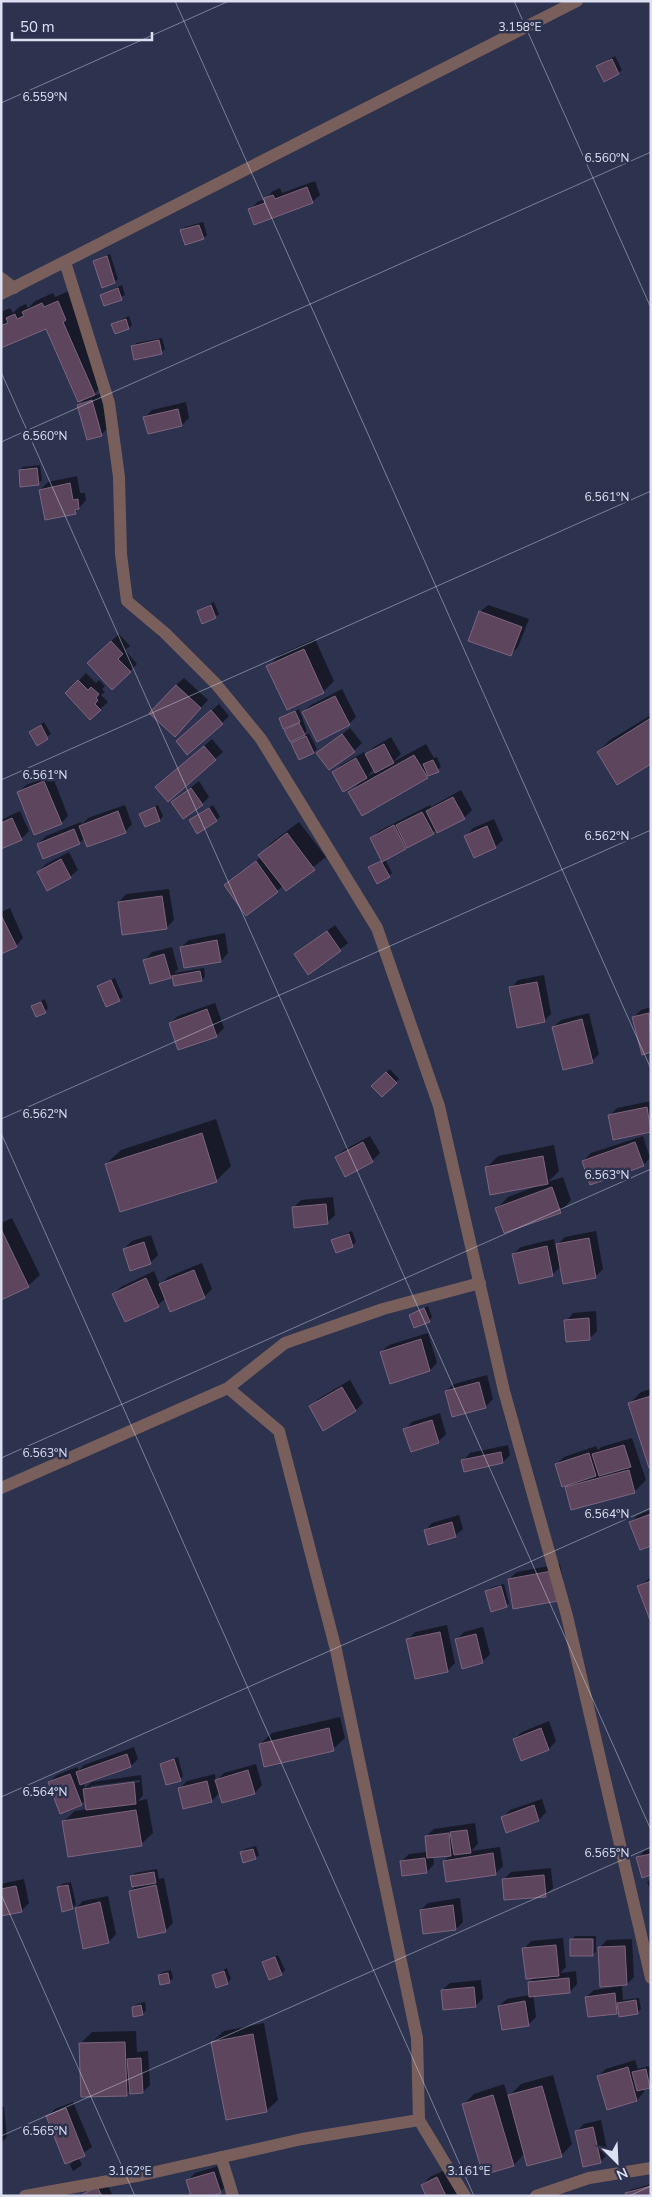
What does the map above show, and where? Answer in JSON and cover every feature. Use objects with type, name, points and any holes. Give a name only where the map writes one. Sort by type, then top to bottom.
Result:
[{"type":"street","points":[[1,294],[577,1]]},
{"type":"street","points":[[65,262],[109,403],[119,476],[121,554],[127,601],[164,633],[216,684],[261,739],[377,928],[439,1106],[504,1391],[567,1616],[651,1978]]},
{"type":"street","points":[[1,278],[14,288]]},
{"type":"street","points":[[1,1488],[228,1388],[285,1343],[383,1309],[480,1283]]},
{"type":"street","points":[[228,1388],[279,1431],[334,1641],[417,2038],[419,2120],[465,2196]]},
{"type":"street","points":[[25,2196],[142,2175],[302,2139],[419,2120]]},
{"type":"street","points":[[221,2158],[233,2196]]},
{"type":"street","points":[[536,2196],[590,2178],[651,2168]]},
{"type":"building","points":[[612,59],[619,74],[604,82],[596,66]]},
{"type":"building","points":[[307,187],[313,203],[254,225],[248,209],[265,203],[264,198],[273,195],[275,199]]},
{"type":"building","points":[[199,225],[204,239],[185,245],[180,230]]},
{"type":"building","points":[[107,256],[115,283],[102,288],[93,261]]},
{"type":"building","points":[[118,288],[122,300],[104,306],[100,295]]},
{"type":"building","points":[[58,301],[66,320],[63,322],[95,395],[78,402],[46,329],[1,348],[1,324],[8,323],[6,318],[15,314],[17,319],[24,316],[22,312],[42,303],[44,307]]},
{"type":"building","points":[[126,319],[129,329],[115,334],[111,324]]},
{"type":"building","points":[[159,340],[162,354],[134,360],[131,346]]},
{"type":"building","points":[[92,400],[102,436],[87,440],[77,405]]},
{"type":"building","points":[[178,409],[182,426],[148,434],[143,417]]},
{"type":"building","points":[[37,468],[39,485],[20,487],[19,470]]},
{"type":"building","points":[[70,483],[73,500],[78,499],[79,509],[75,510],[76,514],[45,520],[39,490]]},
{"type":"building","points":[[211,605],[216,618],[202,624],[197,611]]},
{"type":"building","points":[[479,611],[522,627],[511,656],[468,641]]},
{"type":"building","points":[[111,641],[123,654],[118,659],[131,672],[112,690],[87,663]]},
{"type":"building","points":[[304,649],[324,693],[287,710],[266,666]]},
{"type":"building","points":[[78,680],[88,690],[91,687],[99,694],[95,704],[101,710],[90,720],[65,693]]},
{"type":"building","points":[[176,685],[201,708],[175,737],[149,713]]},
{"type":"building","points":[[335,696],[350,725],[317,742],[302,712]]},
{"type":"building","points":[[211,710],[223,724],[187,755],[176,741]]},
{"type":"building","points":[[295,711],[300,722],[283,729],[279,718]]},
{"type":"building","points":[[651,718],[651,764],[617,785],[597,752]]},
{"type":"building","points":[[299,723],[305,735],[290,742],[284,730]]},
{"type":"building","points":[[41,725],[48,739],[37,746],[29,732]]},
{"type":"building","points":[[342,734],[355,752],[329,770],[316,753]]},
{"type":"building","points":[[306,736],[314,753],[299,760],[291,743]]},
{"type":"building","points":[[384,744],[394,763],[375,773],[365,754]]},
{"type":"building","points":[[204,746],[216,760],[168,802],[155,787]]},
{"type":"building","points":[[414,755],[428,778],[362,816],[348,792]]},
{"type":"building","points":[[356,758],[367,778],[343,792],[332,772]]},
{"type":"building","points":[[433,760],[439,772],[428,776],[423,764]]},
{"type":"building","points":[[44,781],[62,824],[34,835],[17,792]]},
{"type":"building","points":[[191,788],[203,805],[183,819],[171,802]]},
{"type":"building","points":[[453,797],[465,819],[437,833],[426,811]]},
{"type":"building","points":[[155,807],[160,821],[145,827],[139,814]]},
{"type":"building","points":[[209,808],[217,821],[197,834],[189,820]]},
{"type":"building","points":[[118,811],[126,833],[87,847],[79,826]]},
{"type":"building","points":[[422,812],[434,834],[407,848],[396,825]]},
{"type":"building","points":[[12,818],[22,840],[1,849],[1,823]]},
{"type":"building","points":[[394,825],[406,849],[382,862],[370,838]]},
{"type":"building","points":[[487,826],[496,848],[474,858],[464,836]]},
{"type":"building","points":[[74,829],[80,844],[43,859],[37,844]]},
{"type":"building","points":[[287,833],[315,870],[286,891],[258,855]]},
{"type":"building","points":[[61,859],[71,878],[47,891],[37,872]]},
{"type":"building","points":[[256,861],[278,892],[246,916],[224,885]]},
{"type":"building","points":[[381,861],[390,877],[377,884],[368,867]]},
{"type":"building","points":[[162,896],[167,929],[122,935],[118,902]]},
{"type":"building","points":[[1,915],[17,947],[1,954]]},
{"type":"building","points":[[327,931],[341,951],[308,975],[294,954]]},
{"type":"building","points":[[217,940],[221,962],[184,968],[180,947]]},
{"type":"building","points":[[164,954],[171,978],[150,984],[143,960]]},
{"type":"building","points":[[200,971],[202,981],[174,986],[172,976]]},
{"type":"building","points":[[111,980],[120,1001],[106,1007],[97,986]]},
{"type":"building","points":[[537,982],[545,1022],[517,1028],[509,987]]},
{"type":"building","points":[[41,1002],[46,1013],[36,1017],[31,1006]]},
{"type":"building","points":[[207,1009],[217,1037],[178,1050],[169,1023]]},
{"type":"building","points":[[649,1013],[651,1052],[642,1055],[632,1017]]},
{"type":"building","points":[[582,1019],[593,1063],[563,1070],[552,1027]]},
{"type":"building","points":[[386,1072],[397,1083],[382,1097],[371,1086]]},
{"type":"building","points":[[647,1107],[651,1132],[613,1140],[608,1115]]},
{"type":"building","points":[[202,1133],[217,1182],[120,1212],[105,1164]]},
{"type":"building","points":[[363,1142],[373,1162],[345,1177],[335,1157]]},
{"type":"building","points":[[635,1142],[644,1166],[590,1185],[582,1161]]},
{"type":"building","points":[[543,1156],[548,1184],[490,1195],[485,1167]]},
{"type":"building","points":[[552,1187],[561,1213],[504,1233],[495,1208]]},
{"type":"building","points":[[326,1204],[328,1224],[294,1228],[292,1207]]},
{"type":"building","points":[[1,1229],[29,1287],[1,1300]]},
{"type":"building","points":[[349,1234],[353,1247],[336,1253],[331,1240]]},
{"type":"building","points":[[589,1238],[596,1278],[563,1284],[556,1244]]},
{"type":"building","points":[[144,1242],[151,1264],[130,1271],[123,1249]]},
{"type":"building","points":[[547,1246],[553,1276],[519,1284],[512,1254]]},
{"type":"building","points":[[194,1270],[205,1298],[170,1312],[159,1284]]},
{"type":"building","points":[[146,1278],[159,1307],[125,1322],[112,1294]]},
{"type":"building","points":[[424,1308],[430,1322],[414,1328],[409,1315]]},
{"type":"building","points":[[589,1318],[590,1340],[566,1342],[564,1320]]},
{"type":"building","points":[[421,1339],[430,1371],[390,1384],[380,1352]]},
{"type":"building","points":[[479,1382],[486,1408],[452,1417],[445,1391]]},
{"type":"building","points":[[342,1387],[356,1411],[323,1431],[309,1406]]},
{"type":"building","points":[[651,1396],[651,1467],[649,1468],[628,1403]]},
{"type":"building","points":[[432,1420],[439,1443],[411,1452],[403,1429]]},
{"type":"building","points":[[624,1445],[631,1467],[599,1476],[592,1454]]},
{"type":"building","points":[[501,1452],[503,1463],[464,1472],[461,1460]]},
{"type":"building","points":[[589,1453],[596,1476],[562,1487],[555,1464]]},
{"type":"building","points":[[629,1470],[635,1493],[571,1510],[565,1487]]},
{"type":"building","points":[[651,1514],[651,1546],[640,1550],[629,1522]]},
{"type":"building","points":[[452,1522],[456,1537],[428,1545],[424,1530]]},
{"type":"building","points":[[552,1571],[558,1601],[513,1609],[508,1579]]},
{"type":"building","points":[[651,1581],[651,1620],[650,1620],[637,1586]]},
{"type":"building","points":[[501,1586],[507,1607],[491,1612],[485,1591]]},
{"type":"building","points":[[440,1632],[448,1672],[415,1679],[406,1639]]},
{"type":"building","points":[[476,1634],[483,1663],[462,1669],[455,1639]]},
{"type":"building","points":[[329,1728],[334,1751],[264,1767],[259,1744]]},
{"type":"building","points":[[541,1728],[549,1750],[521,1761],[513,1739]]},
{"type":"building","points":[[127,1754],[131,1767],[80,1785],[76,1772]]},
{"type":"building","points":[[174,1759],[181,1781],[166,1785],[160,1764]]},
{"type":"building","points":[[248,1770],[255,1794],[222,1803],[215,1780]]},
{"type":"building","points":[[70,1774],[82,1805],[60,1814],[48,1782]]},
{"type":"building","points":[[207,1781],[212,1802],[183,1809],[178,1788]]},
{"type":"building","points":[[134,1782],[136,1804],[86,1810],[83,1789]]},
{"type":"building","points":[[534,1805],[539,1821],[506,1833],[501,1817]]},
{"type":"building","points":[[136,1810],[142,1846],[68,1857],[62,1821]]},
{"type":"building","points":[[467,1830],[471,1853],[454,1855],[450,1832]]},
{"type":"building","points":[[449,1833],[451,1856],[427,1858],[425,1836]]},
{"type":"building","points":[[253,1849],[256,1859],[243,1863],[240,1852]]},
{"type":"building","points":[[493,1853],[496,1875],[446,1882],[443,1861]]},
{"type":"building","points":[[651,1854],[651,1875],[642,1878],[636,1857]]},
{"type":"building","points":[[425,1858],[427,1873],[402,1876],[400,1861]]},
{"type":"building","points":[[154,1872],[156,1883],[132,1887],[130,1876]]},
{"type":"building","points":[[544,1875],[546,1897],[504,1900],[502,1879]]},
{"type":"building","points":[[68,1885],[73,1909],[62,1912],[57,1887]]},
{"type":"building","points":[[156,1885],[166,1932],[138,1938],[129,1891]]},
{"type":"building","points":[[16,1886],[22,1912],[1,1916],[1,1889]]},
{"type":"building","points":[[100,1902],[109,1943],[83,1949],[75,1908]]},
{"type":"building","points":[[453,1905],[456,1930],[423,1934],[420,1910]]},
{"type":"building","points":[[570,1939],[593,1939],[593,1956],[570,1956]]},
{"type":"building","points":[[556,1945],[559,1976],[526,1979],[522,1948]]},
{"type":"building","points":[[625,1946],[627,1985],[600,1987],[598,1947]]},
{"type":"building","points":[[275,1957],[282,1975],[269,1980],[262,1962]]},
{"type":"building","points":[[224,1971],[228,1984],[216,1988],[212,1975]]},
{"type":"building","points":[[168,1973],[170,1983],[160,1985],[158,1975]]},
{"type":"building","points":[[569,1978],[570,1993],[529,1997],[528,1982]]},
{"type":"building","points":[[474,1987],[476,2007],[443,2010],[441,1990]]},
{"type":"building","points":[[615,1993],[617,2014],[588,2017],[585,1997]]},
{"type":"building","points":[[636,2000],[638,2014],[619,2017],[617,2003]]},
{"type":"building","points":[[525,2001],[529,2026],[502,2030],[498,2006]]},
{"type":"building","points":[[141,2005],[143,2015],[133,2017],[132,2007]]},
{"type":"building","points":[[253,2034],[267,2112],[226,2120],[211,2042]]},
{"type":"building","points":[[125,2042],[127,2096],[81,2097],[79,2043]]},
{"type":"building","points":[[141,2058],[143,2093],[130,2094],[127,2059]]},
{"type":"building","points":[[628,2067],[637,2101],[607,2110],[597,2076]]},
{"type":"building","points":[[646,2069],[650,2088],[637,2091],[632,2072]]},
{"type":"building","points":[[542,2086],[562,2157],[527,2166],[508,2095]]},
{"type":"building","points":[[493,2095],[514,2166],[483,2175],[462,2104]]},
{"type":"building","points":[[66,2108],[85,2156],[65,2164],[46,2116]]},
{"type":"building","points":[[593,2127],[601,2163],[583,2167],[575,2131]]},
{"type":"building","points":[[214,2172],[221,2193],[212,2196],[191,2196],[186,2180]]},
{"type":"building","points":[[437,2177],[446,2196],[426,2196],[421,2185]]},
{"type":"building","points":[[651,2186],[651,2196],[626,2196],[625,2193]]},
{"type":"building","points":[[97,2187],[102,2196],[84,2196],[83,2194]]}]
